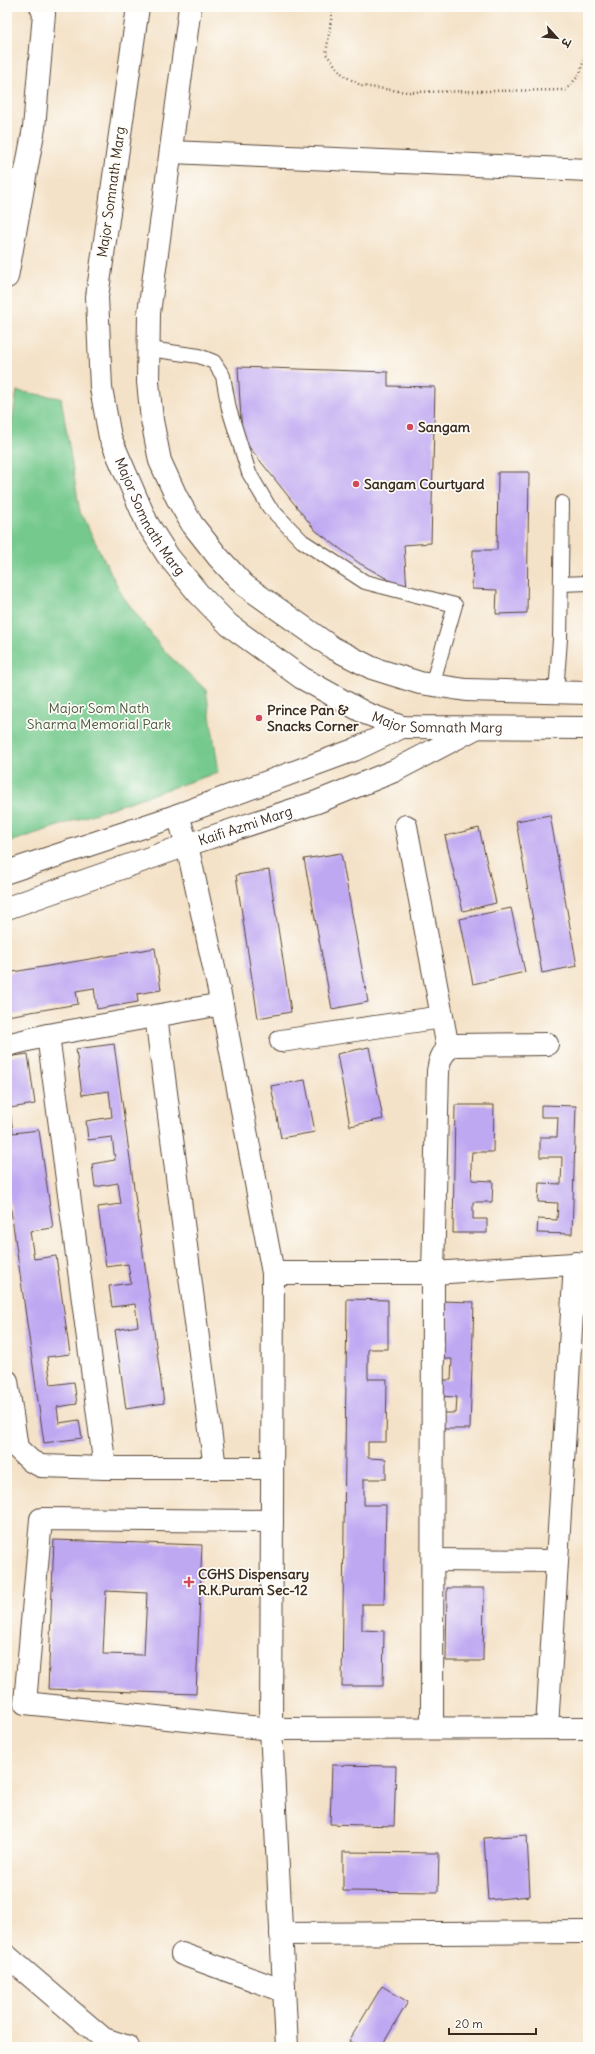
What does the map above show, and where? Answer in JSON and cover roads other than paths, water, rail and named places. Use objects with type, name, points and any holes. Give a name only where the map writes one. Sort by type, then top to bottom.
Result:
[{"type":"street","points":[[7,277],[16,181],[34,128],[44,14],[41,7]]},
{"type":"street","name":"Major Somnath Marg","points":[[138,7],[97,296],[101,388],[110,437],[147,524],[168,556],[198,593],[228,625],[302,678],[365,713],[402,727],[588,728]]},
{"type":"street","points":[[190,7],[150,313],[148,382],[151,412],[160,461],[177,498],[192,524],[218,557],[244,585],[333,648],[372,668],[432,685],[466,690],[588,693]]},
{"type":"street","points":[[171,152],[588,170]]},
{"type":"street","points":[[7,872],[178,815],[354,750],[402,727]]},
{"type":"street","name":"Kaifi Azmi Marg","points":[[7,908],[317,802],[394,771],[477,728]]},
{"type":"street","points":[[178,815],[188,845],[222,1004],[272,1273],[271,1729],[287,2047]]},
{"type":"street","points":[[406,826],[448,1048]]},
{"type":"street","points":[[7,1045],[48,1035],[222,1004]]},
{"type":"street","points":[[156,1016],[215,1468]]},
{"type":"street","points":[[281,1041],[442,1017]]},
{"type":"street","points":[[48,1035],[105,1468]]},
{"type":"street","points":[[432,1728],[433,1273],[438,1070],[440,1058],[448,1048],[455,1045],[547,1044]]},
{"type":"street","points":[[272,1273],[433,1273],[581,1263],[557,1561],[547,1728]]},
{"type":"street","points":[[7,1381],[17,1448],[22,1454],[41,1466],[105,1468],[272,1468]]},
{"type":"street","points":[[272,1521],[41,1519],[25,1703],[271,1729],[588,1728]]},
{"type":"street","points":[[433,1560],[557,1561]]},
{"type":"street","points":[[281,1934],[588,1932]]},
{"type":"street","points":[[182,1954],[284,1991]]},
{"type":"street","points":[[7,1956],[104,2039],[128,2047]]},
{"type":"lane","points":[[149,349],[199,356],[214,362],[223,376],[229,409],[249,473],[269,507],[302,541],[365,582],[455,605],[432,685]]},
{"type":"lane","points":[[556,693],[560,639],[562,503]]},
{"type":"lane","points":[[561,584],[588,583]]},
{"type":"place","name":"Sangam","points":[[410,427]]},
{"type":"place","name":"Sangam Courtyard","points":[[356,484]]},
{"type":"place","name":"Prince Pan & Snacks Corner","points":[[259,718]]},
{"type":"place","name":"CGHS Dispensary R.K.Puram Sec-12","points":[[189,1582]]},
{"type":"park label","name":"Major Som Nath Sharma Memorial Park","points":[[99,716]]}]
